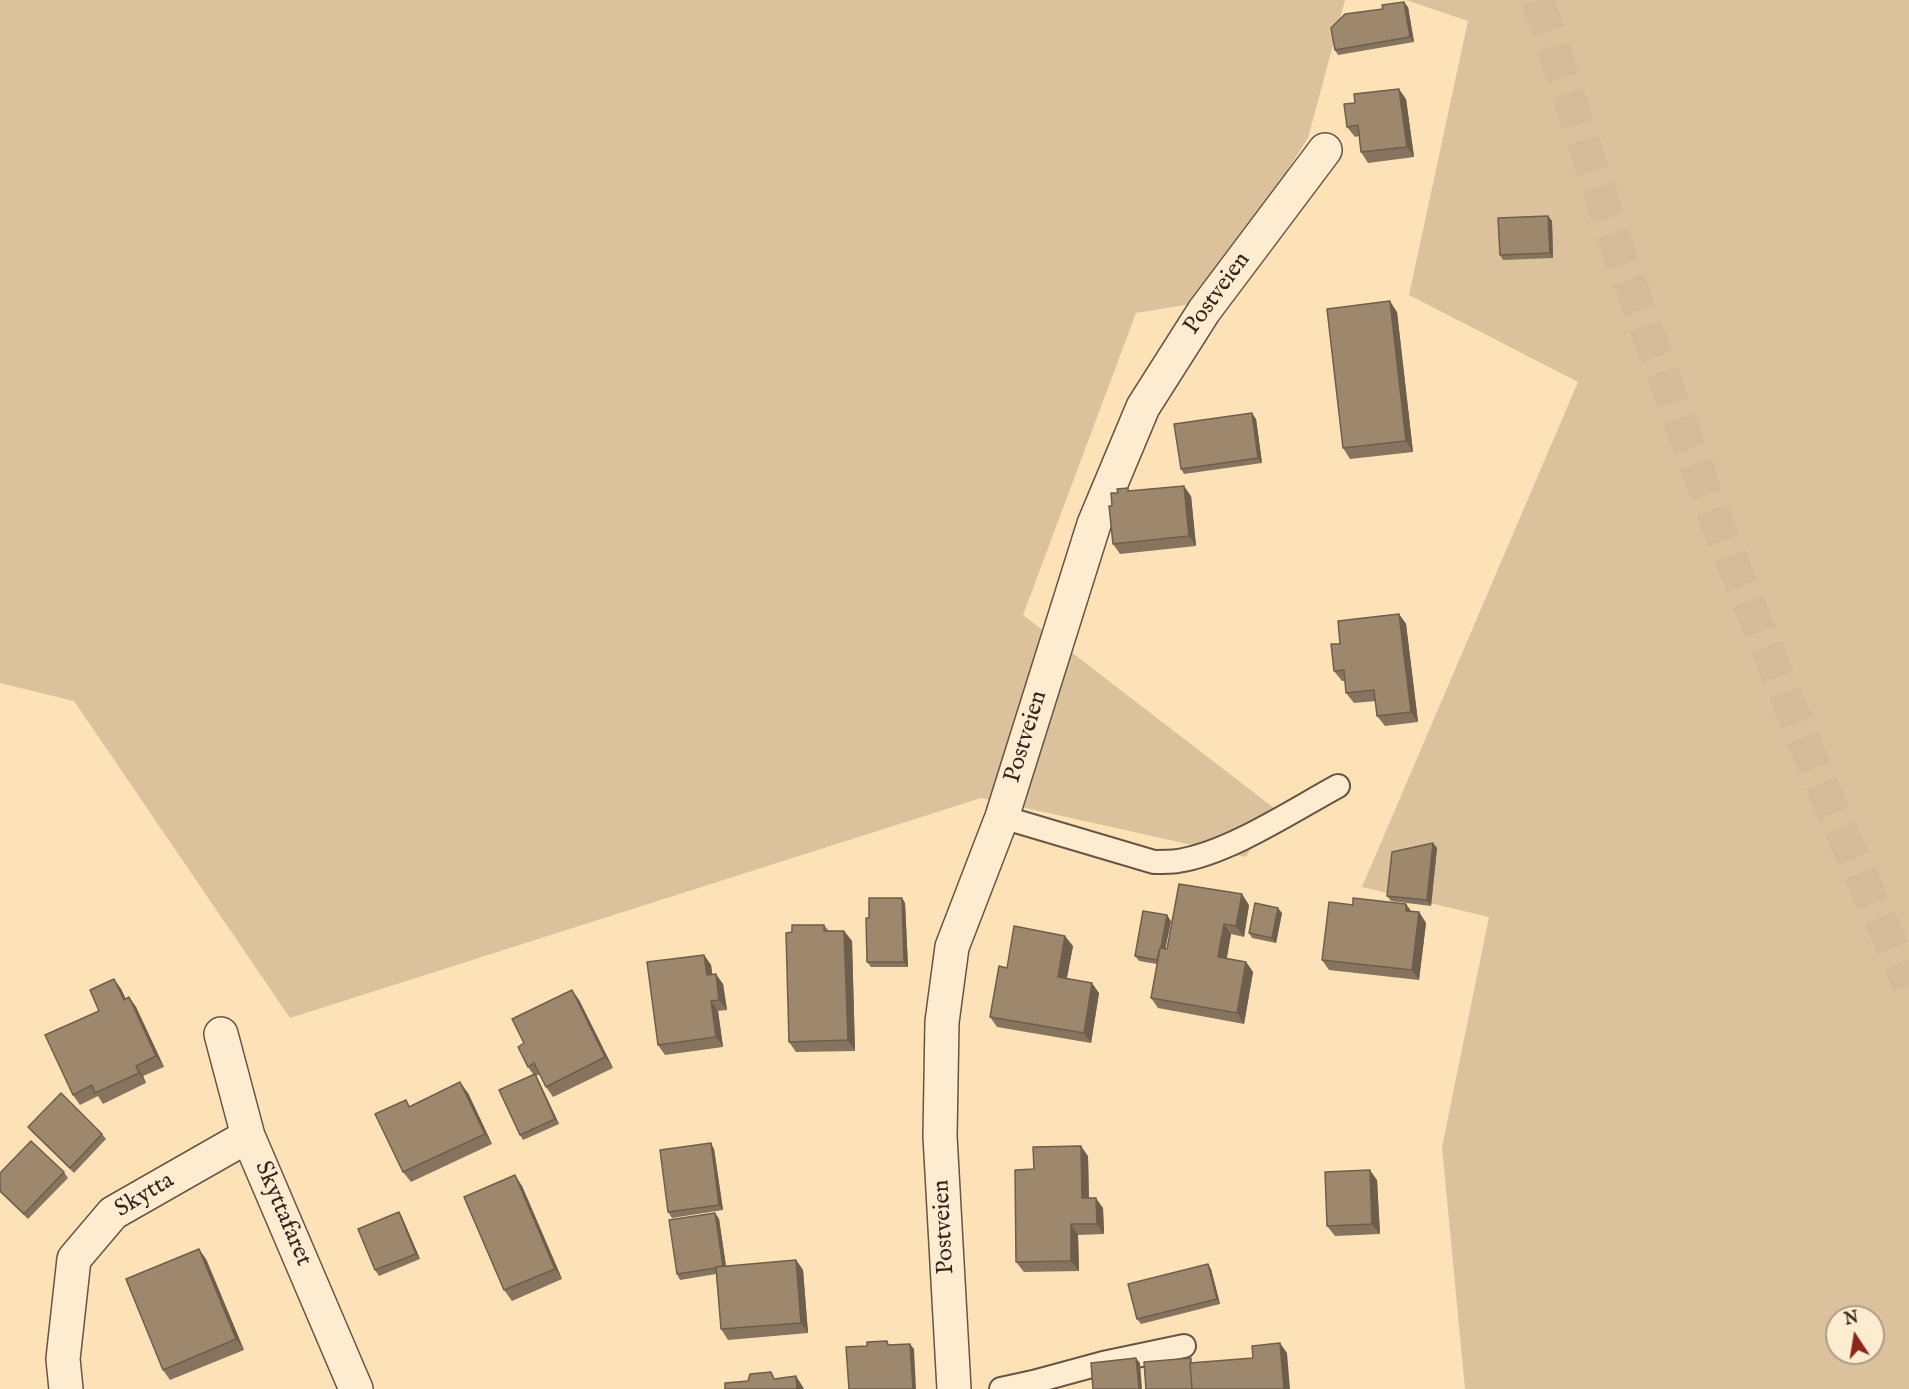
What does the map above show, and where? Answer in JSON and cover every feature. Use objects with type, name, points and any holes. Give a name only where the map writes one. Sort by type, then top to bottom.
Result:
[{"type":"street","name":"Postveien","points":[[954,1389],[940,1136],[942,1022],[952,947],[1002,817],[1094,524],[1143,406],[1204,311],[1325,150]]},
{"type":"street","name":"Skyttafaret","points":[[220,1034],[248,1136],[356,1389]]},
{"type":"street","name":"Skytta","points":[[66,1389],[63,1359],[74,1259],[113,1213],[248,1136]]},
{"type":"lane","points":[[1002,817],[1154,862],[1176,862],[1235,843],[1338,786]]},
{"type":"lane","points":[[1001,1389],[1103,1363],[1184,1346]]},
{"type":"shaded area","points":[[0,0],[1345,0],[1308,138],[1203,302],[1136,313],[1023,615],[1274,808],[1246,857],[981,798],[290,1018],[74,701],[0,683]]},
{"type":"shaded area","points":[[1406,0],[1909,0],[1909,1389],[1465,1389],[1442,1147],[1489,917],[1362,887],[1578,382],[1409,295],[1468,21]]},
{"type":"building","points":[[1404,2],[1410,37],[1335,50],[1331,28],[1345,14],[1383,9],[1382,5]]},
{"type":"building","points":[[1399,89],[1407,147],[1361,152],[1358,125],[1347,127],[1344,104],[1355,103],[1354,94]]},
{"type":"building","points":[[1548,216],[1550,253],[1500,255],[1498,218]]},
{"type":"building","points":[[1390,301],[1406,441],[1343,448],[1327,309]]},
{"type":"building","points":[[1252,413],[1258,458],[1181,469],[1174,424]]},
{"type":"building","points":[[1184,486],[1189,536],[1113,544],[1109,506],[1112,506],[1111,493],[1118,493],[1117,489],[1128,488],[1128,491]]},
{"type":"building","points":[[1399,614],[1411,712],[1377,716],[1374,690],[1346,693],[1344,670],[1334,671],[1331,644],[1340,644],[1338,621]]},
{"type":"building","points":[[1433,843],[1427,900],[1387,896],[1392,852]]},
{"type":"building","points":[[1179,884],[1242,894],[1236,926],[1224,924],[1218,957],[1246,962],[1237,1013],[1151,998],[1160,948],[1167,949]]},
{"type":"building","points":[[869,898],[902,898],[904,962],[867,962],[866,918],[869,918]]},
{"type":"building","points":[[1353,898],[1406,904],[1406,911],[1419,912],[1412,970],[1322,960],[1329,902],[1353,905]]},
{"type":"building","points":[[1255,903],[1278,908],[1272,938],[1249,933]]},
{"type":"building","points":[[1143,911],[1167,915],[1157,960],[1135,956]]},
{"type":"building","points":[[792,925],[824,925],[824,931],[844,931],[848,1040],[789,1042],[786,933],[792,932]]},
{"type":"building","points":[[1014,926],[1065,936],[1058,977],[1092,983],[1084,1033],[990,1017],[999,966],[1007,968]]},
{"type":"building","points":[[704,955],[707,975],[716,974],[719,1000],[711,1001],[716,1037],[658,1045],[647,962]]},
{"type":"building","points":[[114,979],[124,1000],[129,997],[156,1056],[136,1066],[139,1073],[95,1093],[92,1085],[73,1095],[45,1035],[99,1011],[90,990]]},
{"type":"building","points":[[572,990],[605,1057],[546,1087],[534,1063],[528,1067],[518,1047],[524,1043],[512,1019]]},
{"type":"building","points":[[535,1074],[555,1119],[520,1135],[499,1090]]},
{"type":"building","points":[[460,1082],[485,1134],[403,1172],[375,1114],[406,1100],[409,1107]]},
{"type":"building","points":[[61,1093],[102,1134],[70,1168],[28,1127]]},
{"type":"building","points":[[31,1141],[64,1172],[24,1214],[0,1191],[0,1173]]},
{"type":"building","points":[[711,1143],[719,1205],[668,1212],[660,1150]]},
{"type":"building","points":[[1081,1146],[1082,1198],[1096,1198],[1097,1224],[1071,1224],[1071,1261],[1016,1262],[1015,1170],[1034,1169],[1033,1147]]},
{"type":"building","points":[[1370,1170],[1372,1224],[1327,1226],[1325,1172]]},
{"type":"building","points":[[515,1175],[555,1269],[504,1290],[464,1197]]},
{"type":"building","points":[[399,1212],[416,1254],[375,1270],[358,1229]]},
{"type":"building","points":[[715,1213],[723,1266],[677,1274],[669,1220]]},
{"type":"building","points":[[199,1249],[236,1339],[163,1370],[126,1279]]},
{"type":"building","points":[[796,1260],[801,1323],[721,1329],[716,1267]]},
{"type":"building","points":[[1208,1264],[1217,1299],[1137,1319],[1128,1284]]},
{"type":"building","points":[[887,1341],[888,1345],[910,1344],[913,1389],[849,1389],[846,1347],[867,1346],[867,1342]]},
{"type":"building","points":[[1280,1343],[1284,1389],[1192,1389],[1190,1363],[1253,1358],[1252,1346]]},
{"type":"building","points":[[1136,1358],[1139,1389],[1093,1389],[1091,1363]]},
{"type":"building","points":[[1191,1358],[1192,1389],[1146,1389],[1144,1362]]},
{"type":"building","points":[[771,1372],[774,1379],[796,1376],[797,1389],[725,1389],[725,1383],[748,1381],[750,1374]]},
{"type":"tunnel","points":[[1538,0],[1621,259],[1721,534],[1830,805],[1909,985]]}]
